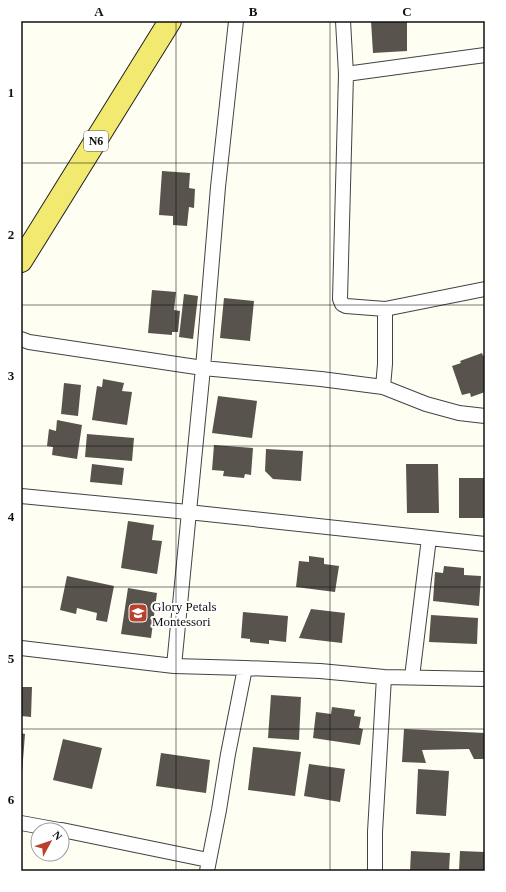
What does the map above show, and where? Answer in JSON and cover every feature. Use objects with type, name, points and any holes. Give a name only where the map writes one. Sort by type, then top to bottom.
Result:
[{"type":"main road","name":"N6","points":[[23,254],[170,21]]},
{"type":"street","points":[[174,666],[218,187],[236,21]]},
{"type":"street","points":[[344,21],[346,74],[340,299],[342,304],[346,306],[385,309],[485,290]]},
{"type":"street","points":[[346,74],[485,55]]},
{"type":"street","points":[[383,387],[385,364],[385,309]]},
{"type":"street","points":[[21,339],[29,342],[202,368],[321,379],[383,387],[426,404],[459,413],[485,416]]},
{"type":"street","points":[[21,496],[188,512],[485,544]]},
{"type":"street","points":[[412,678],[429,538]]},
{"type":"street","points":[[21,648],[174,666],[320,671],[384,677],[485,679]]},
{"type":"street","points":[[70,832],[208,866],[220,810],[228,754],[245,668]]},
{"type":"street","points":[[375,871],[375,832],[384,677]]},
{"type":"building","points":[[371,21],[407,21],[407,51],[373,53]]},
{"type":"building","points":[[162,171],[190,173],[189,188],[195,189],[194,208],[189,207],[187,226],[173,225],[173,216],[159,215]]},
{"type":"building","points":[[152,290],[176,292],[174,310],[180,311],[178,332],[172,332],[172,335],[148,333]]},
{"type":"building","points":[[184,294],[198,296],[193,339],[179,337]]},
{"type":"building","points":[[224,298],[254,301],[250,341],[220,338]]},
{"type":"building","points":[[482,353],[483,356],[485,355],[485,392],[471,397],[470,393],[462,395],[452,366],[461,363],[460,361]]},
{"type":"building","points":[[103,379],[124,383],[122,391],[132,392],[127,425],[92,420],[97,386],[102,387]]},
{"type":"building","points":[[64,383],[81,385],[78,416],[61,414]]},
{"type":"building","points":[[218,396],[257,401],[252,438],[212,433]]},
{"type":"building","points":[[57,420],[82,425],[77,459],[52,455],[53,447],[47,446],[49,429],[56,431]]},
{"type":"building","points":[[87,434],[134,438],[132,461],[85,457]]},
{"type":"building","points":[[214,445],[253,448],[251,475],[245,474],[244,478],[223,476],[224,471],[212,470]]},
{"type":"building","points":[[266,449],[303,451],[301,481],[273,479],[265,471]]},
{"type":"building","points":[[92,464],[124,468],[122,485],[90,482]]},
{"type":"building","points":[[406,464],[438,464],[439,513],[407,513]]},
{"type":"building","points":[[459,478],[485,478],[485,518],[459,518]]},
{"type":"building","points":[[128,521],[154,525],[152,540],[162,541],[157,574],[121,568]]},
{"type":"building","points":[[309,556],[324,558],[324,564],[339,566],[335,592],[296,587],[299,561],[309,562]]},
{"type":"building","points":[[444,566],[464,568],[464,575],[481,576],[479,606],[433,601],[435,572],[443,573]]},
{"type":"building","points":[[67,576],[114,586],[107,622],[96,620],[97,613],[77,608],[76,614],[60,610]]},
{"type":"building","points":[[128,588],[157,593],[151,638],[121,634]]},
{"type":"building","points":[[311,609],[345,613],[342,643],[299,638]]},
{"type":"building","points":[[243,612],[288,616],[286,642],[269,640],[269,644],[250,642],[250,639],[241,638]]},
{"type":"building","points":[[431,615],[478,618],[477,644],[429,642]]},
{"type":"building","points":[[21,687],[32,687],[31,717],[21,716]]},
{"type":"building","points":[[271,695],[301,697],[299,740],[268,738]]},
{"type":"building","points":[[332,707],[355,710],[354,716],[361,717],[359,728],[363,729],[360,745],[313,738],[316,712],[331,714]]},
{"type":"building","points":[[404,729],[485,733],[485,759],[474,759],[469,749],[422,750],[426,763],[402,762]]},
{"type":"building","points":[[21,733],[25,734],[22,773],[21,773]]},
{"type":"building","points":[[63,739],[102,748],[92,789],[53,780]]},
{"type":"building","points":[[253,747],[301,752],[295,796],[248,790]]},
{"type":"building","points":[[161,753],[210,760],[206,793],[156,786]]},
{"type":"building","points":[[309,764],[345,769],[340,802],[304,796]]},
{"type":"building","points":[[418,769],[449,771],[446,816],[416,814]]},
{"type":"building","points":[[411,851],[450,853],[449,871],[410,871]]},
{"type":"building","points":[[460,851],[485,852],[485,871],[459,871]]},
{"type":"place","name":"Glory Petals Montessori","points":[[138,613]]}]
